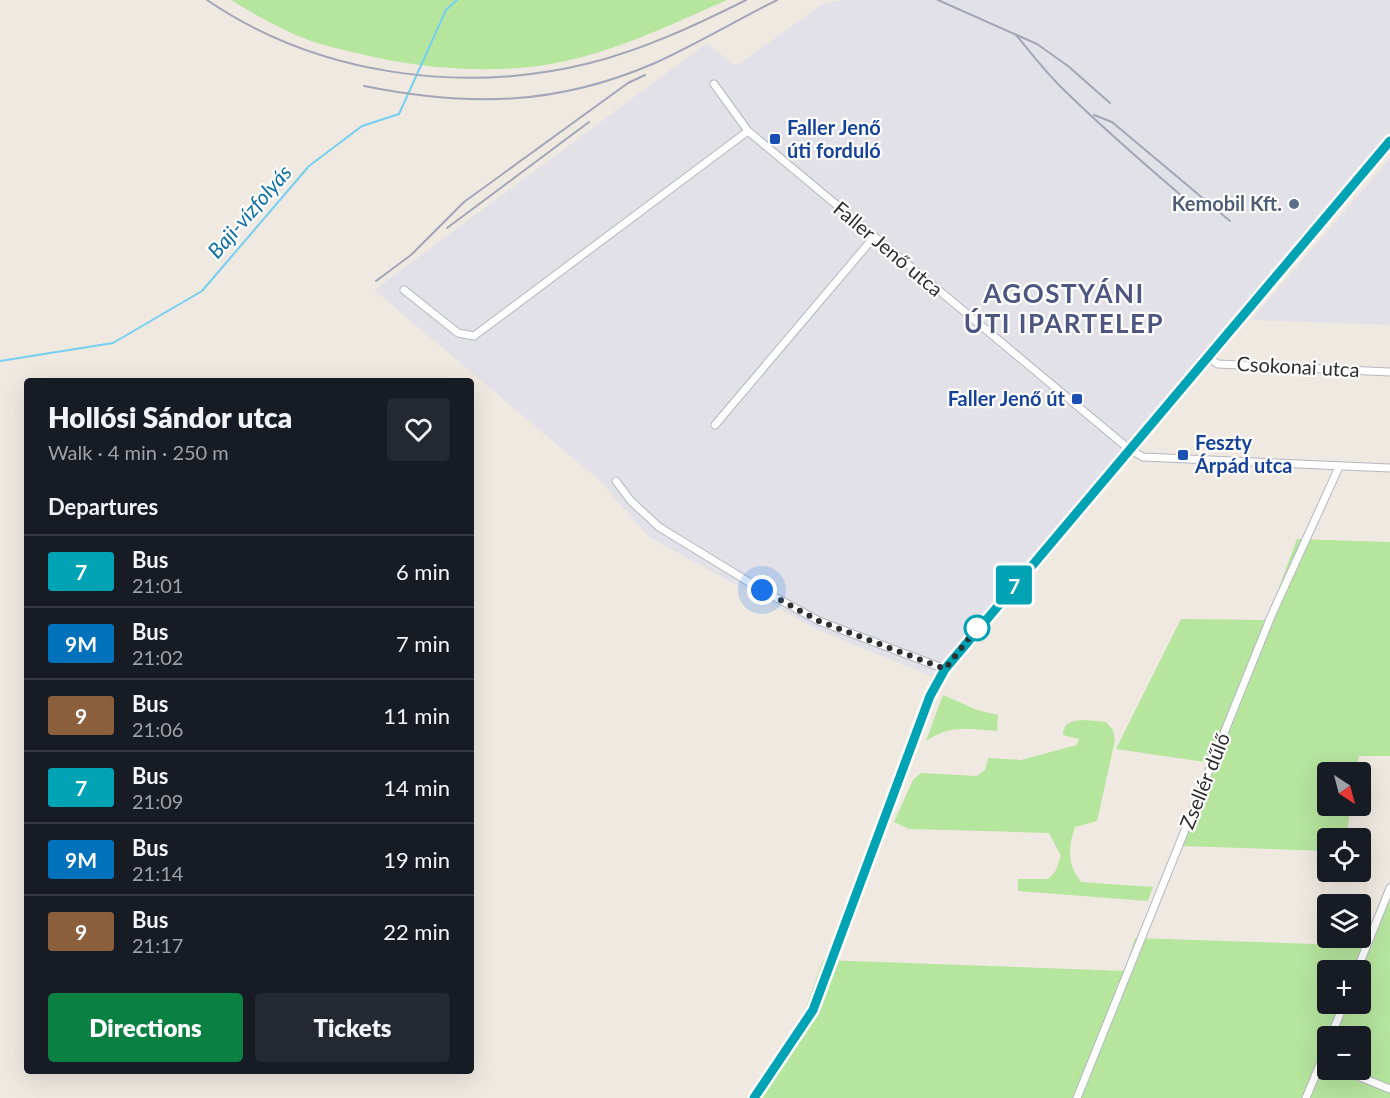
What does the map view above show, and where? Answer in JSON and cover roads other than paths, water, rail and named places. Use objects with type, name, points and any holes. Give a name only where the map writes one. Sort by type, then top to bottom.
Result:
[{"type":"main road","points":[[754,1098],[813,1010],[930,696],[945,669],[1390,141]]},
{"type":"street","name":"Faller Jenő utca","points":[[714,84],[748,131],[1129,449]]},
{"type":"street","points":[[404,291],[458,333],[474,336],[748,131]]},
{"type":"street","points":[[715,425],[874,237]]},
{"type":"street","name":"Csokonai utca","points":[[1207,357],[1218,364],[1390,372]]},
{"type":"street","points":[[1129,449],[1143,457],[1390,468]]},
{"type":"street","name":"Zsellér dűlő","points":[[1077,1098],[1272,614],[1339,467]]},
{"type":"street","points":[[616,481],[631,501],[659,527],[762,590],[819,621],[945,669]]},
{"type":"street","points":[[1361,960],[1390,888]]},
{"type":"street","points":[[1306,1098],[1317,1076]]},
{"type":"street","points":[[1368,1080],[1390,1089]]},
{"type":"waterway","name":"Baji-vízfolyás","points":[[0,361],[113,343],[202,291],[309,166],[362,126],[399,114],[446,10],[457,0]]},
{"type":"railway","points":[[207,0],[250,26],[295,46],[343,61],[392,72],[442,77],[492,77],[541,73],[590,63],[670,36],[746,0]]},
{"type":"railway","points":[[364,86],[403,93],[476,99],[547,95],[583,88],[655,63],[777,0]]},
{"type":"railway","points":[[938,0],[1037,44],[1068,66],[1110,103]]},
{"type":"railway","points":[[1016,35],[1065,91],[1183,197]]},
{"type":"railway","points":[[376,281],[411,255],[464,202],[628,83],[645,75]]},
{"type":"railway","points":[[1094,115],[1112,122],[1230,221]]},
{"type":"railway","points":[[447,228],[589,122]]},
{"type":"place","name":"Faller Jenő úti forduló","points":[[775,139]]},
{"type":"place","name":"Kemobil Kft.","points":[[1294,204]]},
{"type":"place","name":"Faller Jenő út","points":[[1077,399]]},
{"type":"place","name":"Feszty Árpád utca","points":[[1183,455]]},
{"type":"district","name":"AGOSTYÁNI ÚTI IPARTELEP","points":[[1064,309]]}]
